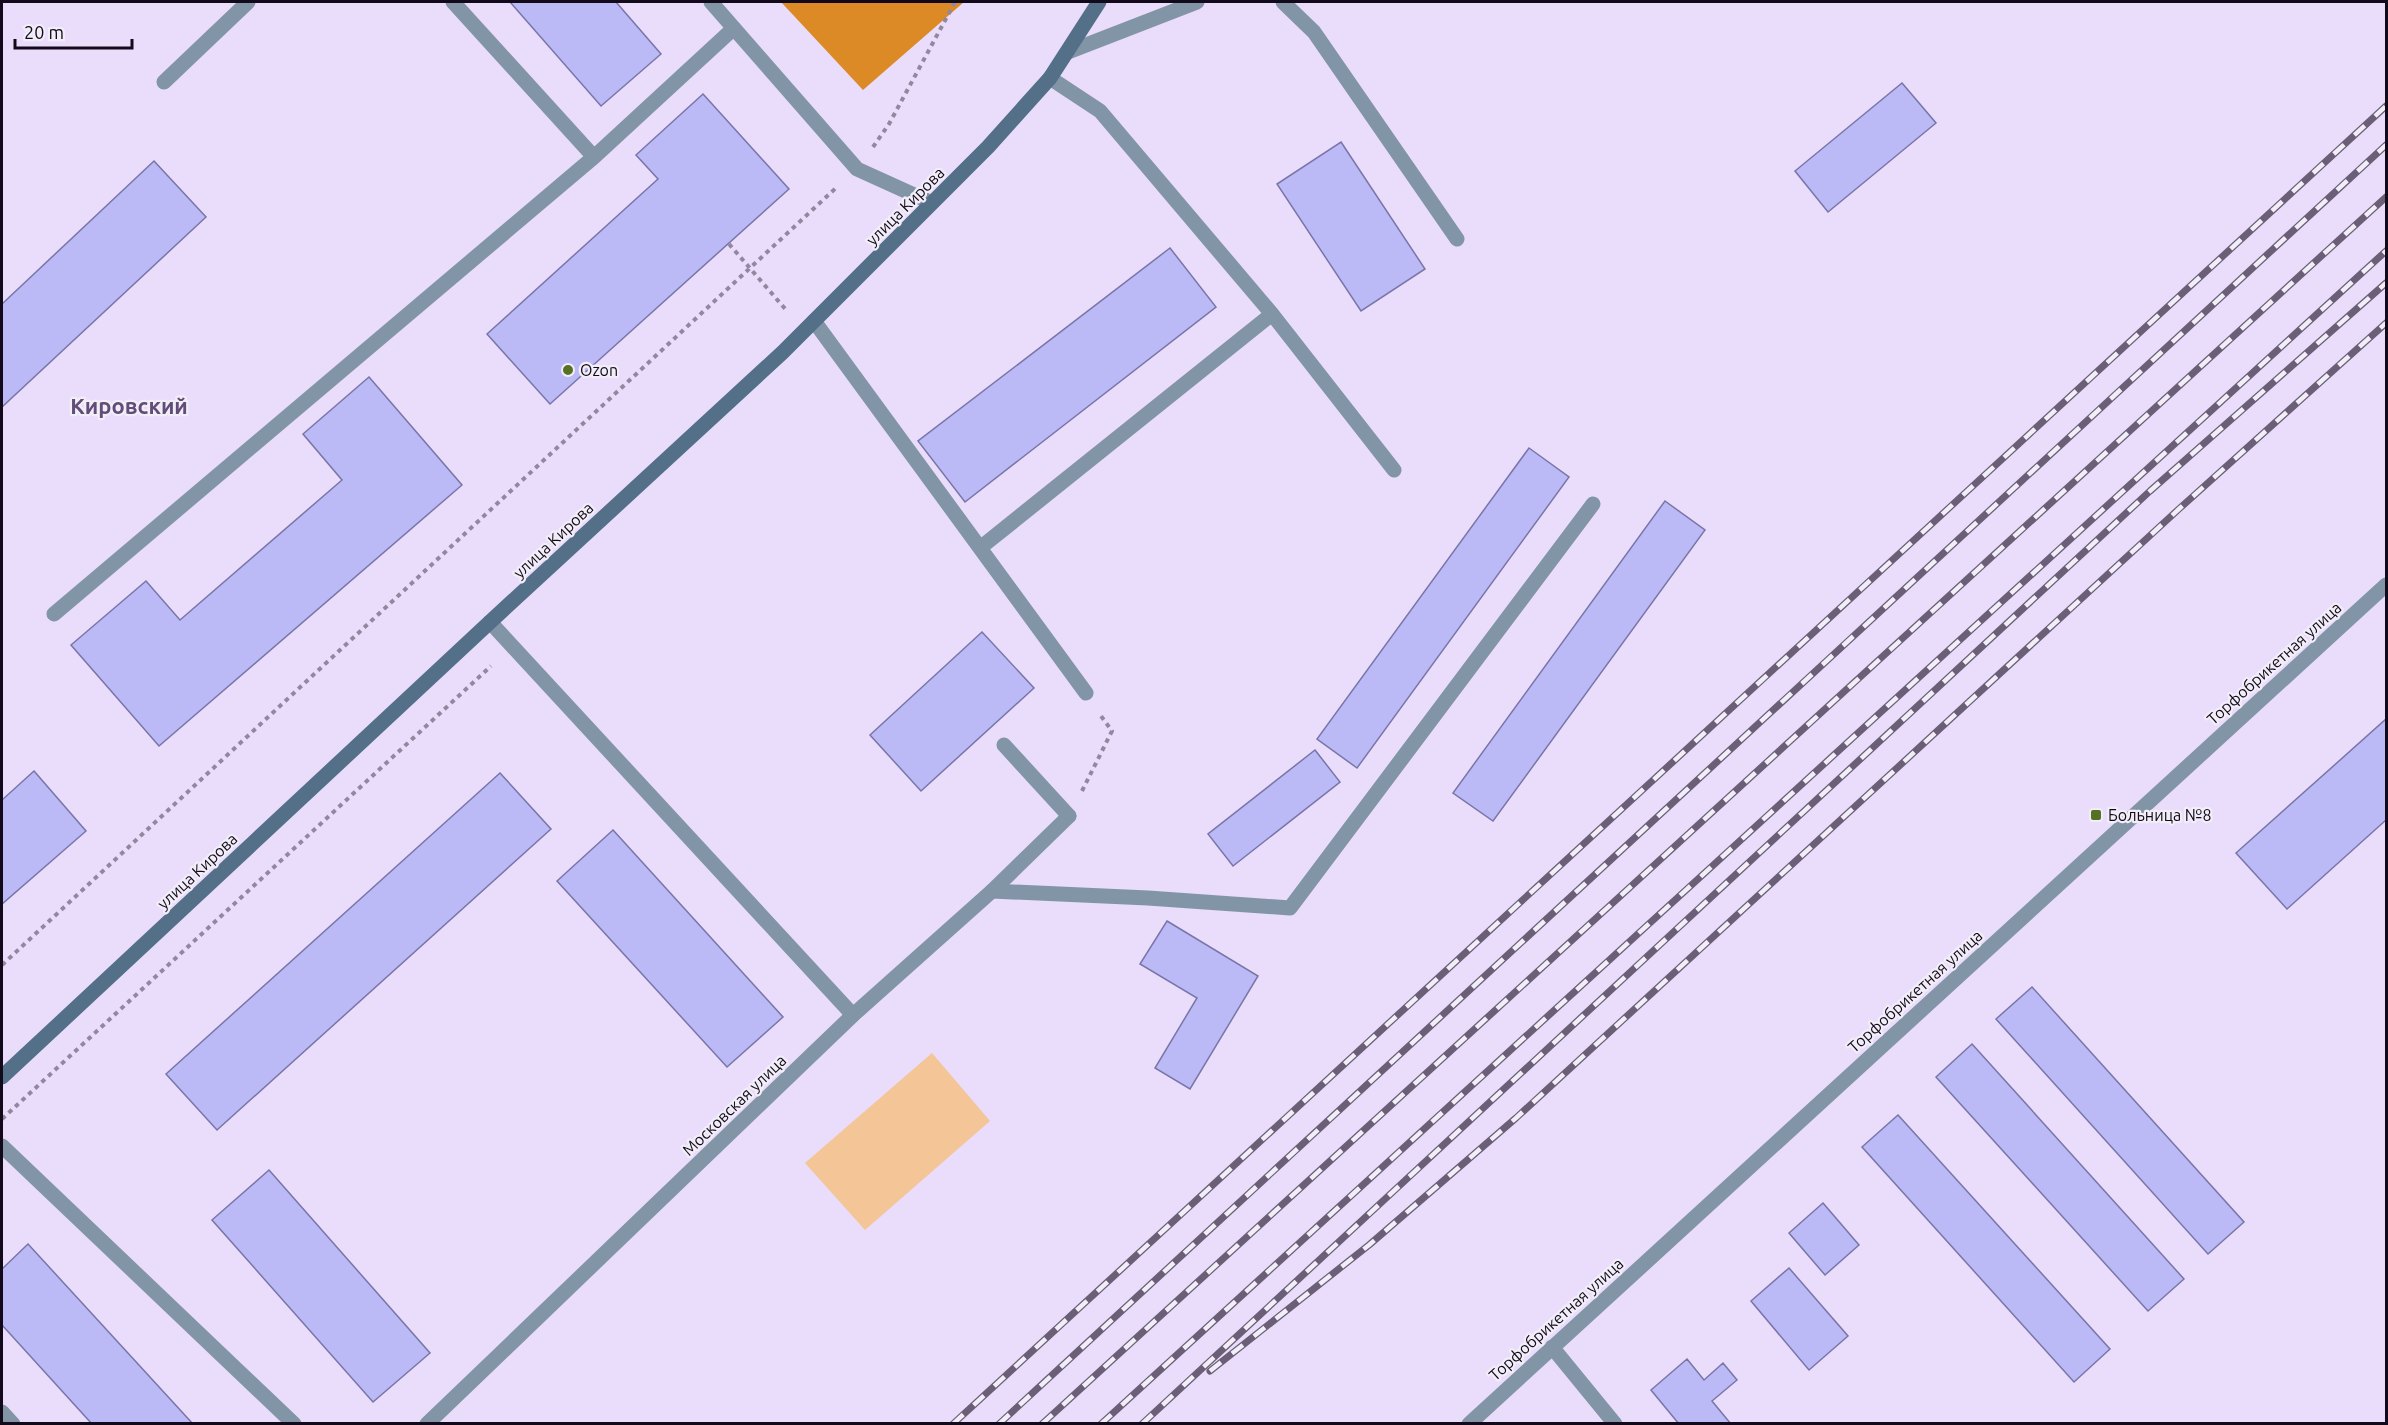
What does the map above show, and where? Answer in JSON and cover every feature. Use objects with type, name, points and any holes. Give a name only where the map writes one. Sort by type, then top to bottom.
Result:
[{"type":"street","points":[[164,82],[249,2]]},
{"type":"street","points":[[453,2],[594,157]]},
{"type":"street","points":[[711,2],[857,169],[932,203]]},
{"type":"street","name":"улица Кирова","points":[[2,1077],[809,326],[988,147],[1050,78],[1099,2]]},
{"type":"street","points":[[1068,52],[1197,2]]},
{"type":"street","points":[[1282,2],[1314,32],[1457,239]]},
{"type":"street","points":[[54,614],[594,157],[734,28]]},
{"type":"street","points":[[1050,78],[1100,111],[1272,314],[1394,470]]},
{"type":"street","points":[[980,548],[1272,314]]},
{"type":"street","points":[[809,326],[980,548],[1086,693]]},
{"type":"street","points":[[992,891],[1148,898],[1290,908],[1593,504]]},
{"type":"street","name":"Торфобрикетная улица","points":[[1469,1424],[2386,585]]},
{"type":"street","points":[[490,622],[854,1015]]},
{"type":"street","points":[[1004,745],[1069,816]]},
{"type":"street","name":"Московская улица","points":[[427,1424],[854,1015],[992,891],[1069,816]]},
{"type":"street","points":[[2,1146],[294,1424]]},
{"type":"street","points":[[1552,1347],[1615,1424]]},
{"type":"street","points":[[2,1412],[13,1424]]},
{"type":"path","points":[[2,965],[857,169],[889,124],[955,2]]},
{"type":"path","points":[[729,244],[809,326]]},
{"type":"path","points":[[2,1120],[512,646]]},
{"type":"path","points":[[1069,816],[1112,731],[1086,693]]},
{"type":"shaded area","points":[[781,2],[964,2],[863,90]]},
{"type":"shaded area","points":[[932,1053],[990,1121],[865,1230],[805,1163]]},
{"type":"building","points":[[510,2],[616,2],[661,54],[601,106]]},
{"type":"building","points":[[1902,83],[1936,123],[1828,212],[1795,171]]},
{"type":"building","points":[[703,94],[789,189],[550,404],[487,334],[658,179],[636,155]]},
{"type":"building","points":[[1341,142],[1425,269],[1361,311],[1277,184]]},
{"type":"building","points":[[154,161],[206,217],[2,407],[2,304]]},
{"type":"building","points":[[1170,248],[1216,307],[965,502],[918,441]]},
{"type":"building","points":[[369,377],[462,485],[159,746],[71,645],[146,581],[180,620],[342,480],[303,434]]},
{"type":"building","points":[[1529,448],[1569,477],[1357,768],[1317,739]]},
{"type":"building","points":[[1665,501],[1705,530],[1493,821],[1453,793]]},
{"type":"building","points":[[982,632],[1034,688],[921,791],[870,735]]},
{"type":"building","points":[[2386,719],[2386,820],[2287,909],[2236,853]]},
{"type":"building","points":[[1315,750],[1340,782],[1233,866],[1208,834]]},
{"type":"building","points":[[34,771],[86,831],[2,904],[2,800]]},
{"type":"building","points":[[500,773],[551,829],[217,1130],[166,1074]]},
{"type":"building","points":[[613,830],[783,1017],[727,1067],[557,881]]},
{"type":"building","points":[[1167,921],[1258,976],[1190,1089],[1155,1068],[1197,998],[1140,964]]},
{"type":"building","points":[[2032,987],[2244,1222],[2208,1254],[1996,1019]]},
{"type":"building","points":[[1972,1044],[2184,1279],[2148,1311],[1936,1077]]},
{"type":"building","points":[[1898,1115],[2110,1349],[2074,1382],[1862,1147]]},
{"type":"building","points":[[269,1170],[430,1353],[373,1402],[212,1220]]},
{"type":"building","points":[[1823,1203],[1859,1245],[1825,1275],[1789,1233]]},
{"type":"building","points":[[28,1244],[193,1424],[92,1424],[2,1325],[2,1269]]},
{"type":"building","points":[[1789,1268],[1848,1336],[1809,1370],[1751,1301]]},
{"type":"building","points":[[1687,1359],[1704,1380],[1723,1363],[1737,1380],[1712,1401],[1731,1424],[1679,1424],[1651,1390]]},
{"type":"railway","points":[[953,1424],[2386,106]]},
{"type":"railway","points":[[999,1424],[2386,145]]},
{"type":"railway","points":[[1042,1424],[2386,197]]},
{"type":"railway","points":[[1101,1424],[2386,251]]},
{"type":"railway","points":[[1142,1424],[2150,491],[2386,283]]},
{"type":"railway","points":[[1210,1371],[1369,1245],[1516,1118],[2180,508],[2386,323]]},
{"type":"place","name":"Ozon","points":[[568,370]]},
{"type":"place","name":"Больница №8","points":[[2096,815]]},
{"type":"district","name":"Кировский","points":[[129,405]]}]
